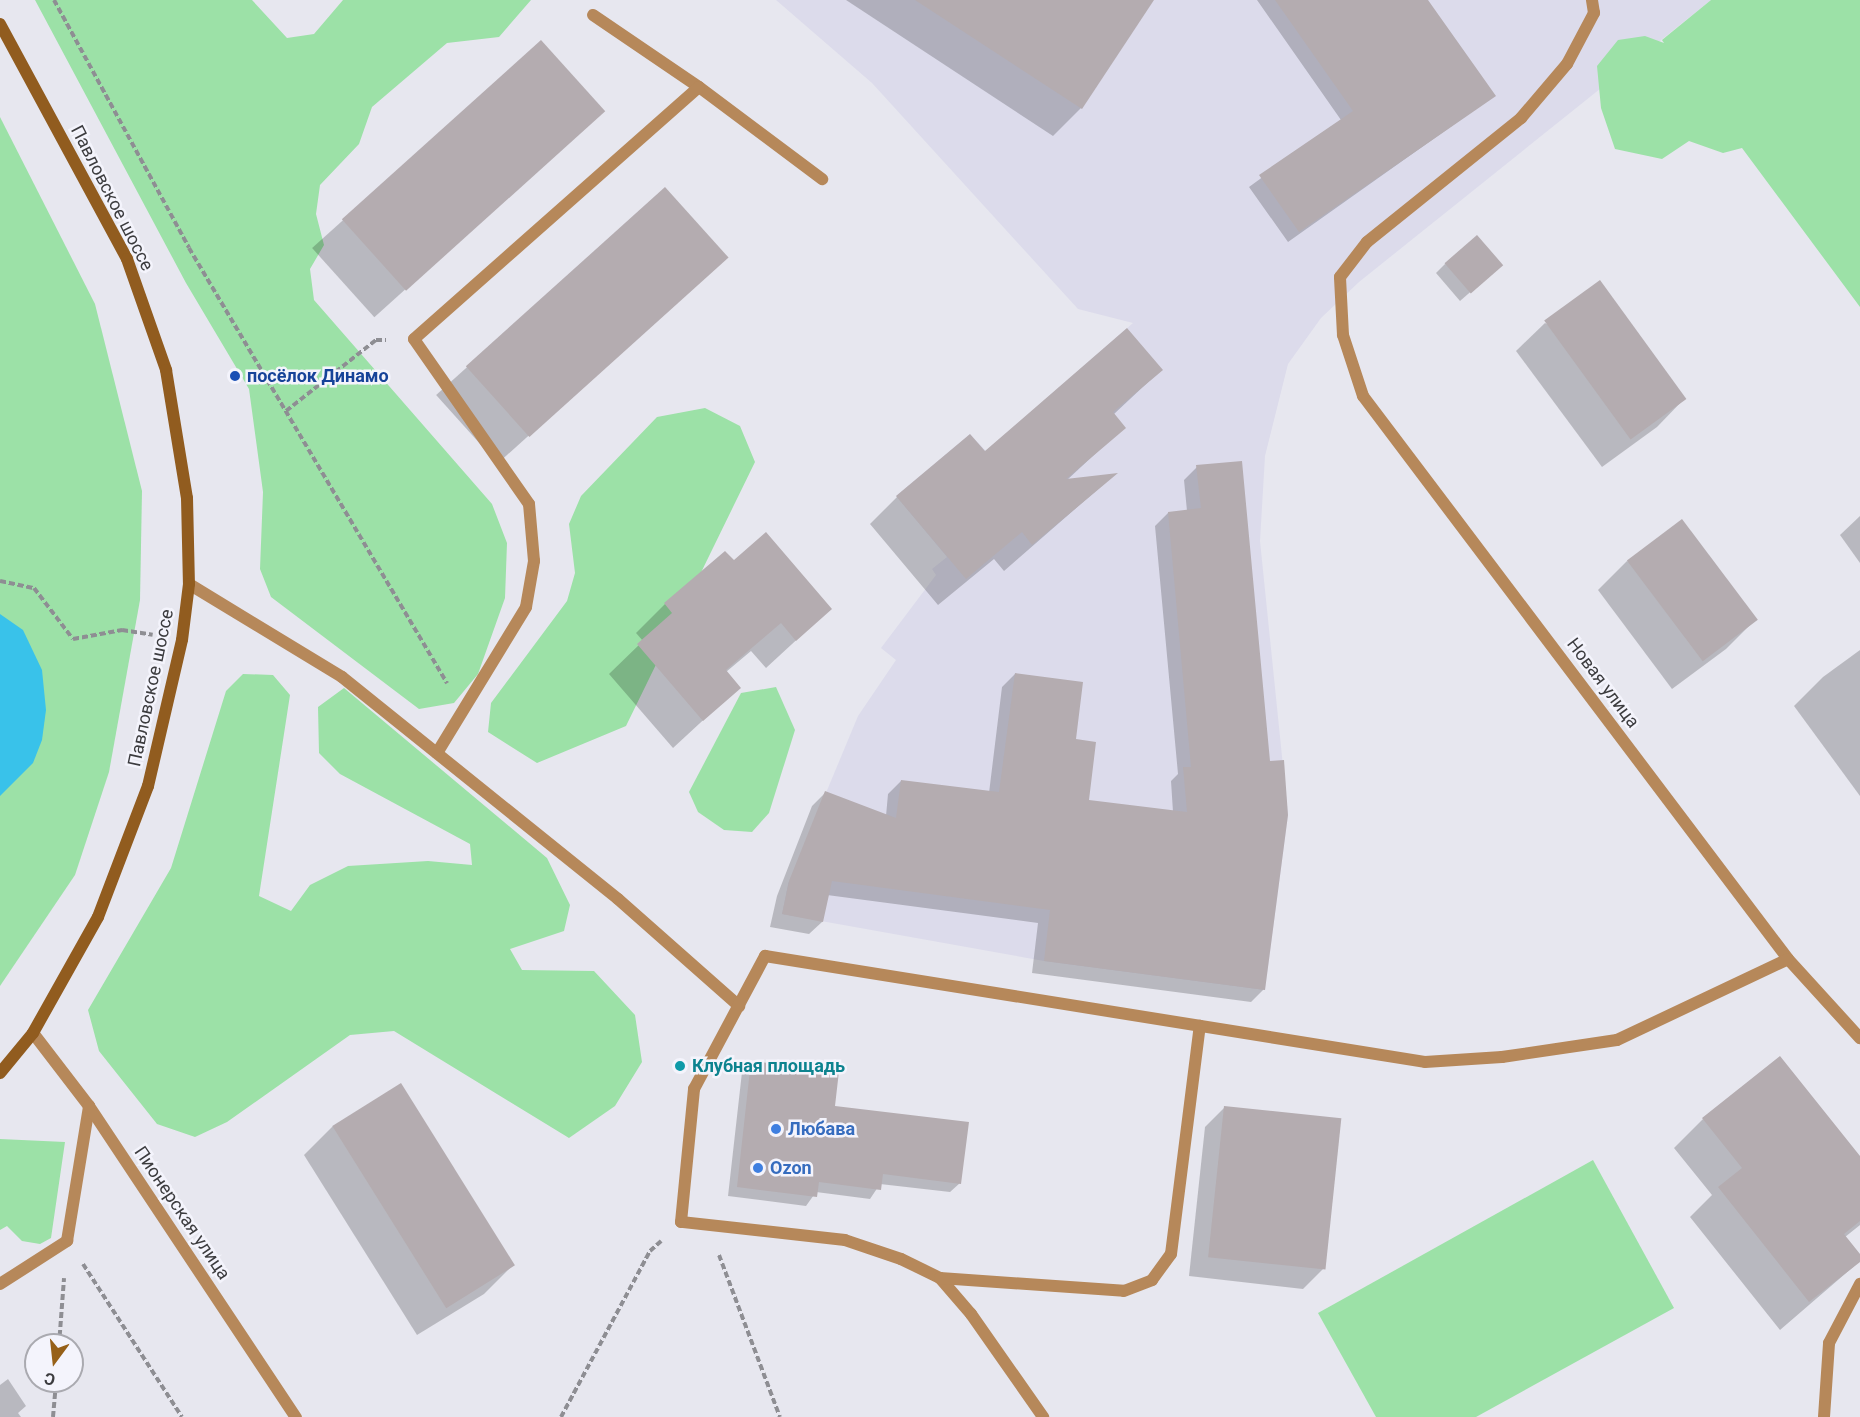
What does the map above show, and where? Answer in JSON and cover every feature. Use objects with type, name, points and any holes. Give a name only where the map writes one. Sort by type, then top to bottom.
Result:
[{"type":"main road","name":"Павловское шоссе","points":[[0,24],[127,259],[166,370],[187,498],[189,584],[183,640],[140,807],[98,916],[33,1033],[0,1073]]},
{"type":"street","name":"Новая улица","points":[[1592,0],[1594,13],[1567,64],[1521,118],[1367,242],[1340,277],[1342,335],[1364,396],[1788,959],[1860,1038]]},
{"type":"street","points":[[593,15],[699,87],[822,179]]},
{"type":"street","points":[[437,753],[526,607],[534,561],[529,504],[414,339],[699,87]]},
{"type":"street","points":[[189,584],[342,677],[618,898],[739,1006]]},
{"type":"street","points":[[1043,1417],[971,1314],[940,1278],[901,1258],[845,1240],[681,1222],[694,1089],[765,956],[1425,1062],[1502,1057],[1617,1040],[1788,959]]},
{"type":"street","points":[[940,1278],[1124,1291],[1152,1280],[1171,1254],[1200,1026]]},
{"type":"street","name":"Пионерская улица","points":[[33,1033],[89,1106],[296,1417]]},
{"type":"street","points":[[0,1284],[68,1241],[89,1106]]},
{"type":"street","points":[[1824,1417],[1829,1343],[1860,1284]]},
{"type":"path","points":[[54,0],[189,248],[463,710]]},
{"type":"path","points":[[286,411],[376,340],[414,339]]},
{"type":"path","points":[[0,581],[34,588],[73,639],[122,630],[183,640]]},
{"type":"path","points":[[561,1417],[650,1251],[681,1222]]},
{"type":"path","points":[[709,1225],[780,1417]]},
{"type":"path","points":[[60,1333],[68,1241]]},
{"type":"path","points":[[68,1241],[181,1417]]},
{"type":"path","points":[[53,1417],[55,1393]]},
{"type":"shaded area","points":[[776,0],[1711,0],[1359,282],[1321,318],[1288,364],[1265,456],[1260,541],[1288,815],[1265,990],[1044,961],[782,914],[788,884],[858,716],[896,660],[881,648],[936,575],[932,569],[947,557],[896,496],[970,434],[986,451],[1133,323],[1078,309],[872,83]]},
{"type":"green space","points":[[35,0],[252,0],[287,38],[314,34],[343,0],[531,0],[499,37],[447,43],[372,107],[359,144],[320,185],[316,214],[324,245],[310,269],[314,300],[492,504],[507,543],[505,598],[478,674],[454,703],[419,709],[271,597],[260,569],[263,492],[249,389],[186,283]]},
{"type":"green space","points":[[1711,0],[1860,0],[1860,307],[1742,148],[1723,153],[1689,141],[1662,159],[1615,149],[1601,108],[1597,66],[1618,40],[1645,36],[1664,43],[1662,40]]},
{"type":"green space","points":[[0,117],[95,304],[142,491],[140,600],[109,772],[75,875],[0,986]]},
{"type":"green space","points":[[705,408],[740,426],[755,462],[626,726],[537,763],[488,732],[491,703],[567,601],[575,573],[569,524],[581,496],[657,417]]},
{"type":"green space","points":[[243,674],[273,675],[290,695],[259,896],[291,911],[310,885],[348,866],[428,861],[472,865],[470,844],[340,774],[319,753],[318,707],[344,688],[547,858],[570,905],[564,931],[510,949],[522,970],[594,971],[635,1015],[642,1062],[615,1106],[569,1138],[394,1031],[350,1035],[227,1122],[195,1137],[157,1124],[99,1051],[88,1010],[171,868],[226,691]]},
{"type":"green space","points":[[776,687],[795,730],[769,813],[752,832],[724,830],[698,812],[689,792],[741,693]]},
{"type":"green space","points":[[0,1139],[65,1142],[51,1238],[40,1244],[22,1241],[7,1226],[0,1230]]},
{"type":"green space","points":[[1593,1160],[1674,1308],[1476,1417],[1376,1417],[1318,1313]]},
{"type":"water","points":[[0,614],[23,630],[42,670],[46,710],[42,740],[33,763],[0,796]]},
{"type":"building","points":[[915,0],[1154,0],[1082,109]]},
{"type":"building","points":[[1275,0],[1428,0],[1496,96],[1299,232],[1259,175],[1353,111]]},
{"type":"building","points":[[541,40],[605,111],[406,291],[342,219]]},
{"type":"building","points":[[665,187],[729,258],[529,437],[466,366]]},
{"type":"building","points":[[1477,235],[1503,265],[1471,293],[1445,263]]},
{"type":"building","points":[[1600,280],[1686,399],[1631,439],[1544,321]]},
{"type":"building","points":[[1127,328],[1163,370],[1113,412],[1126,428],[1066,479],[1118,473],[1032,545],[1022,532],[966,579],[896,496],[970,434],[985,451]]},
{"type":"building","points":[[1242,461],[1270,761],[1284,760],[1288,815],[1265,990],[1044,961],[1050,910],[832,881],[823,922],[782,914],[789,881],[825,791],[896,818],[901,780],[999,792],[1015,673],[1083,682],[1076,739],[1096,742],[1089,800],[1187,812],[1183,767],[1191,767],[1168,512],[1201,508],[1196,465]]},
{"type":"building","points":[[1682,519],[1758,620],[1703,661],[1627,561]]},
{"type":"building","points":[[766,532],[832,609],[796,641],[781,623],[726,670],[741,688],[703,721],[637,644],[672,613],[664,603],[725,551],[734,560]]},
{"type":"building","points":[[1780,1056],[1860,1156],[1860,1221],[1844,1234],[1860,1254],[1860,1262],[1809,1302],[1718,1187],[1742,1168],[1702,1118]]},
{"type":"building","points":[[751,1061],[839,1071],[835,1106],[969,1122],[961,1184],[883,1174],[881,1190],[819,1182],[817,1197],[737,1187]]},
{"type":"building","points":[[401,1083],[515,1265],[446,1308],[332,1126]]},
{"type":"building","points":[[1224,1106],[1341,1118],[1325,1270],[1208,1257]]},
{"type":"place","name":"посёлок Динамо","points":[[235,376]]},
{"type":"place","name":"Клубная площадь","points":[[680,1066]]},
{"type":"place","name":"Любава","points":[[776,1129]]},
{"type":"place","name":"Ozon","points":[[758,1168]]}]
